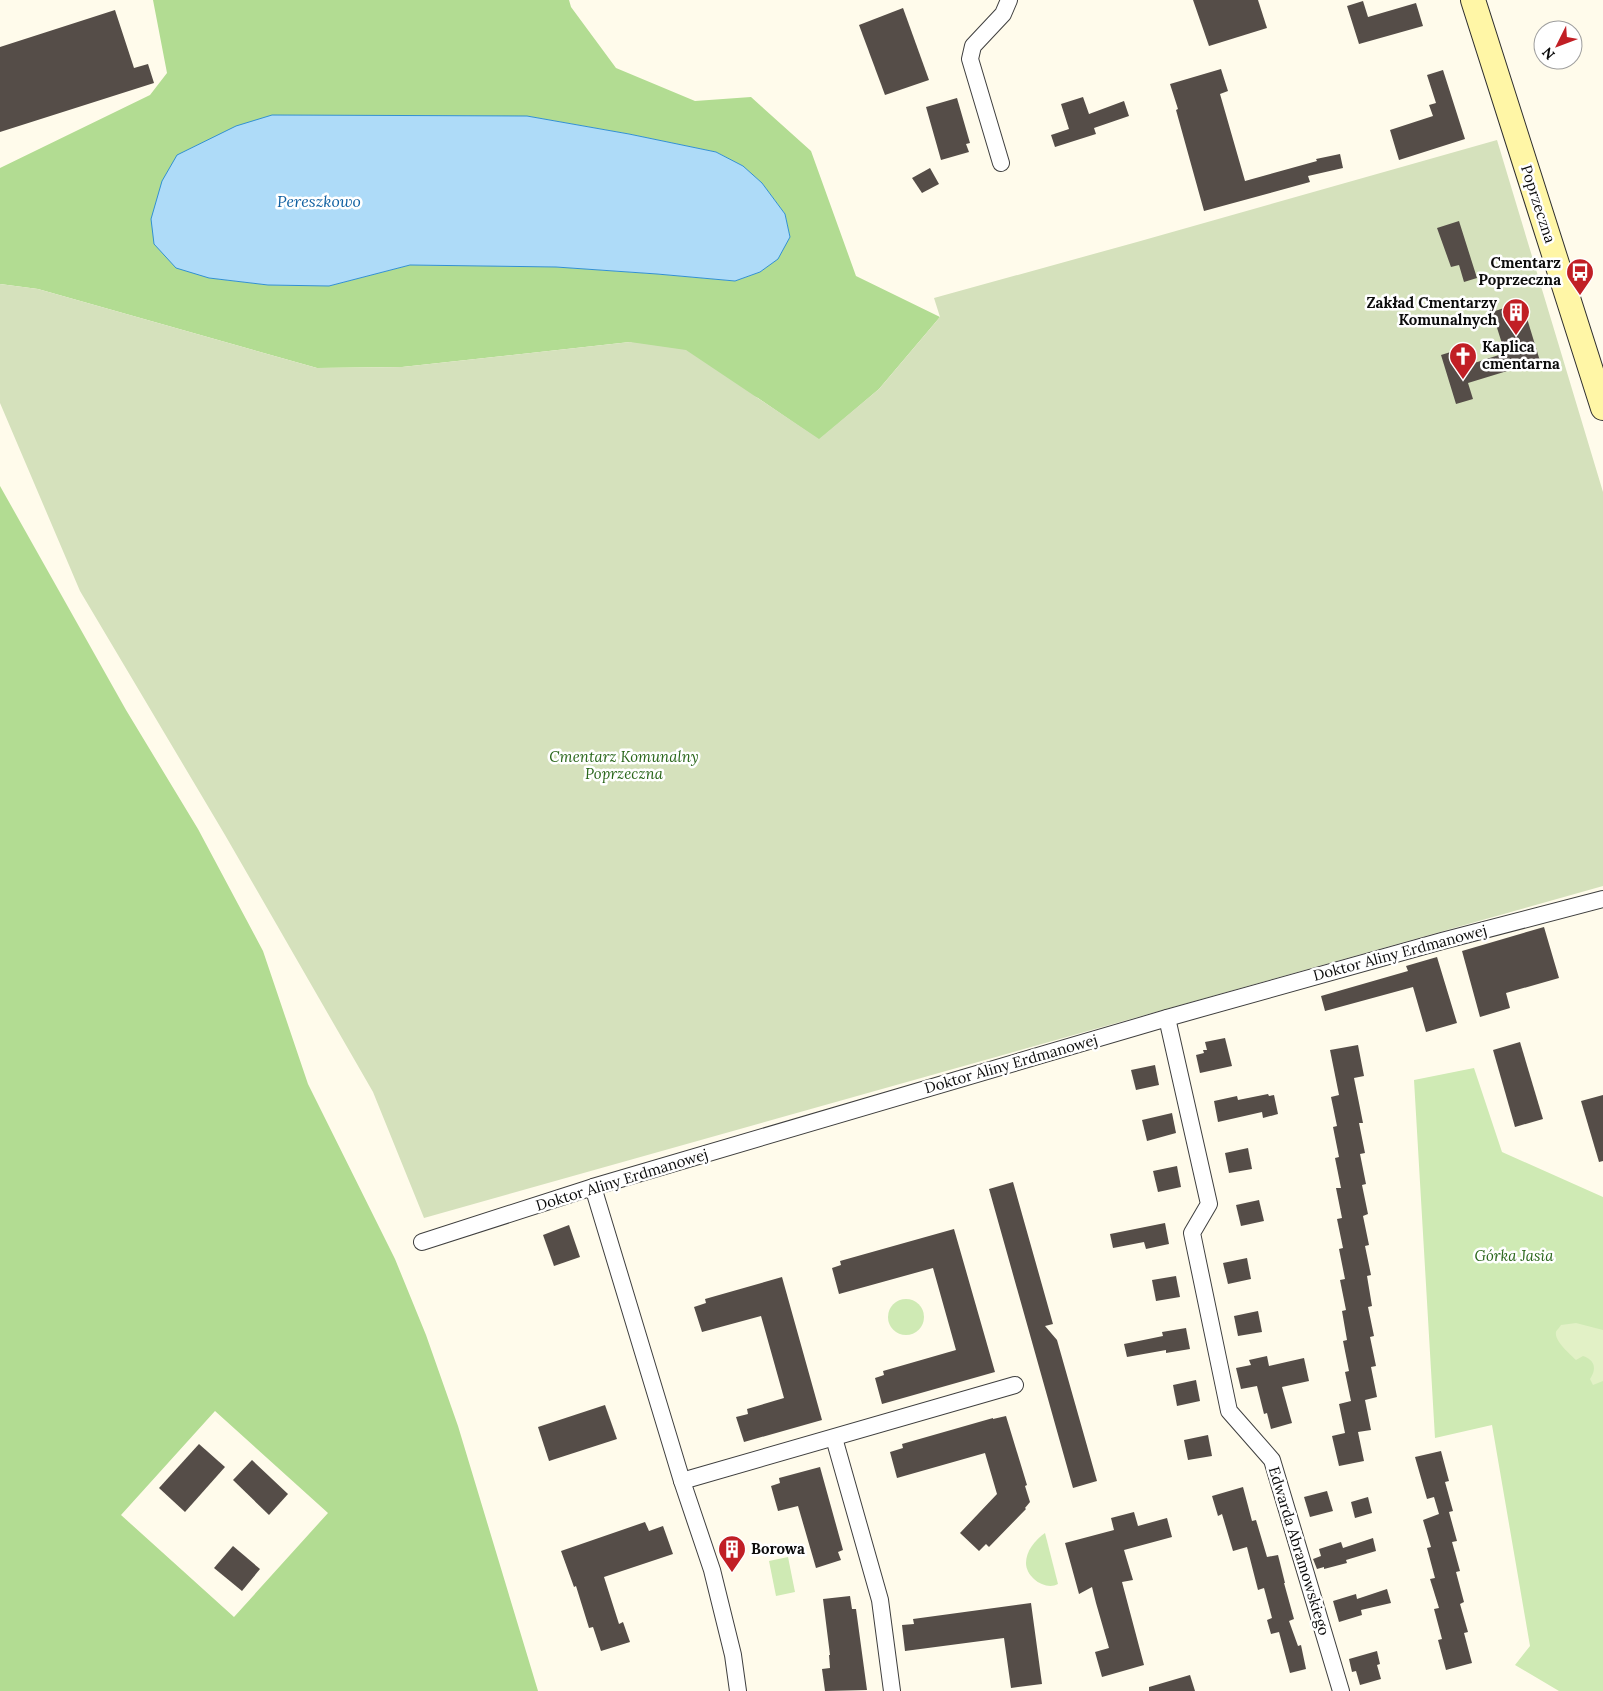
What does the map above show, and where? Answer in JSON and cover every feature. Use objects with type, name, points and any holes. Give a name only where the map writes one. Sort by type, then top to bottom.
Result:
[{"type":"street","points":[[1001,163],[970,59],[972,46],[1003,14],[1009,0]]},
{"type":"street","name":"Poprzeczna","points":[[1473,0],[1602,402]]},
{"type":"street","name":"Doktor Aliny Erdmanowej","points":[[422,1242],[593,1187],[1167,1018],[1442,941],[1603,899]]},
{"type":"street","name":"Edwarda Abramowskiego","points":[[1167,1018],[1209,1204],[1192,1233],[1229,1411],[1272,1460],[1341,1691]]},
{"type":"street","points":[[593,1187],[682,1481],[712,1570],[733,1655],[738,1691]]},
{"type":"street","points":[[682,1481],[1015,1385]]},
{"type":"street","points":[[834,1438],[880,1600],[892,1691]]},
{"type":"green space","points":[[153,0],[569,0],[571,7],[616,68],[695,101],[751,97],[811,151],[856,276],[940,317],[879,389],[819,440],[758,398],[630,342],[402,367],[317,368],[38,289],[0,284],[0,168],[150,95],[167,73]],"holes":[[[272,115],[527,116],[716,152],[743,166],[762,183],[785,214],[790,237],[777,259],[760,272],[735,281],[556,267],[410,265],[329,286],[268,285],[209,278]]]},
{"type":"green space","name":"Cmentarz Komunalny Poprzeczna","points":[[1497,140],[1603,492],[1603,886],[424,1218],[373,1092],[225,835],[80,591],[0,403],[0,284],[38,289],[317,368],[402,367],[630,342],[686,350],[819,439],[879,389],[940,317],[934,298]]},
{"type":"green space","points":[[0,486],[126,710],[198,829],[263,951],[308,1084],[395,1259],[426,1335],[458,1426],[538,1691],[0,1691]],"holes":[[[215,1411],[328,1513],[234,1617],[121,1515]]]},
{"type":"green space","name":"Górka Jasia","points":[[1474,1068],[1502,1152],[1603,1197],[1603,1691],[1559,1691],[1515,1665],[1530,1646],[1492,1425],[1435,1438],[1414,1080]]},
{"type":"green space","points":[[906,1299],[913,1300],[919,1304],[923,1310],[923,1324],[919,1330],[913,1334],[906,1335],[899,1334],[893,1330],[889,1324],[888,1317],[889,1310],[893,1304],[899,1300]]},
{"type":"green space","points":[[1576,1323],[1603,1330],[1603,1381],[1593,1385],[1590,1379],[1594,1372],[1592,1362],[1583,1356],[1576,1360],[1563,1348],[1556,1336],[1556,1331],[1561,1325]]},
{"type":"green space","points":[[1045,1533],[1058,1584],[1053,1586],[1037,1582],[1029,1574],[1026,1563],[1032,1546]]},
{"type":"green space","points":[[788,1557],[795,1592],[776,1596],[769,1561]]},
{"type":"water","name":"Pereszkowo","points":[[272,115],[527,116],[716,152],[743,166],[762,183],[785,214],[790,237],[778,259],[760,272],[735,281],[556,267],[410,265],[329,286],[268,285],[209,278],[176,268],[154,244],[151,219],[162,181],[177,155],[236,126]]},
{"type":"building","points":[[1193,0],[1258,0],[1267,28],[1209,46]]},
{"type":"building","points":[[1363,1],[1368,17],[1416,3],[1423,26],[1359,44],[1347,6]]},
{"type":"building","points":[[903,8],[929,80],[885,95],[859,25]]},
{"type":"building","points":[[115,10],[134,68],[148,64],[154,83],[0,132],[0,47]]},
{"type":"building","points":[[1221,69],[1228,91],[1220,94],[1245,181],[1317,161],[1316,159],[1340,154],[1343,168],[1308,176],[1310,182],[1204,211],[1170,84]]},
{"type":"building","points":[[1443,70],[1465,139],[1399,160],[1390,130],[1433,116],[1429,105],[1436,103],[1427,75]]},
{"type":"building","points":[[1083,97],[1089,114],[1124,101],[1129,116],[1094,128],[1096,134],[1055,147],[1051,135],[1069,129],[1061,104]]},
{"type":"building","points":[[957,98],[970,143],[966,144],[969,152],[941,160],[926,107]]},
{"type":"building","points":[[930,168],[939,184],[922,193],[912,178]]},
{"type":"building","points":[[1459,221],[1477,278],[1464,282],[1459,265],[1451,267],[1437,228]]},
{"type":"building","points":[[1522,302],[1540,361],[1468,383],[1473,399],[1456,404],[1441,355],[1457,350],[1462,367],[1505,353],[1492,312]]},
{"type":"building","points":[[1544,927],[1559,978],[1506,993],[1510,1008],[1480,1017],[1462,951]]},
{"type":"building","points":[[1437,957],[1457,1023],[1426,1032],[1413,987],[1325,1011],[1321,996],[1408,971],[1406,966]]},
{"type":"building","points":[[1225,1038],[1232,1066],[1200,1073],[1196,1055],[1204,1053],[1203,1050],[1207,1050],[1205,1042]]},
{"type":"building","points":[[1520,1042],[1543,1119],[1515,1127],[1493,1050]]},
{"type":"building","points":[[1358,1045],[1364,1076],[1354,1078],[1363,1123],[1359,1123],[1365,1153],[1360,1154],[1366,1184],[1362,1185],[1368,1214],[1363,1216],[1369,1245],[1365,1246],[1371,1275],[1367,1276],[1372,1306],[1368,1307],[1374,1336],[1370,1337],[1376,1366],[1371,1367],[1377,1397],[1365,1400],[1371,1430],[1358,1432],[1364,1461],[1339,1466],[1332,1436],[1345,1433],[1339,1404],[1351,1401],[1345,1372],[1349,1371],[1343,1341],[1347,1340],[1342,1311],[1346,1310],[1340,1280],[1345,1279],[1339,1249],[1343,1248],[1337,1219],[1342,1218],[1336,1188],[1341,1188],[1335,1158],[1339,1157],[1333,1127],[1337,1126],[1331,1097],[1339,1095],[1330,1050]]},
{"type":"building","points":[[1155,1065],[1159,1085],[1136,1090],[1131,1070]]},
{"type":"building","points":[[1268,1094],[1269,1096],[1274,1095],[1278,1114],[1263,1118],[1262,1112],[1218,1122],[1214,1101],[1237,1096],[1238,1100]]},
{"type":"building","points":[[1603,1095],[1603,1161],[1599,1162],[1581,1101]]},
{"type":"building","points":[[1172,1113],[1176,1133],[1147,1141],[1142,1120]]},
{"type":"building","points":[[1248,1148],[1252,1169],[1229,1173],[1225,1153]]},
{"type":"building","points":[[1177,1166],[1181,1187],[1158,1192],[1153,1171]]},
{"type":"building","points":[[1013,1182],[1053,1324],[1045,1326],[1057,1340],[1097,1481],[1073,1488],[989,1189]]},
{"type":"building","points":[[1259,1200],[1264,1221],[1241,1226],[1236,1205]]},
{"type":"building","points":[[1165,1223],[1169,1244],[1146,1249],[1144,1242],[1113,1248],[1110,1234]]},
{"type":"building","points":[[569,1225],[580,1257],[554,1266],[543,1235]]},
{"type":"building","points":[[954,1229],[995,1372],[882,1404],[875,1378],[884,1375],[883,1371],[956,1350],[933,1268],[839,1294],[832,1268],[841,1265],[840,1261]]},
{"type":"building","points":[[1247,1258],[1251,1279],[1228,1284],[1223,1263]]},
{"type":"building","points":[[1176,1276],[1180,1297],[1156,1301],[1152,1280]]},
{"type":"building","points":[[782,1277],[822,1420],[744,1442],[736,1417],[748,1414],[747,1409],[784,1398],[761,1316],[702,1332],[694,1307],[706,1303],[705,1299]]},
{"type":"building","points":[[1258,1311],[1262,1332],[1238,1336],[1234,1316]]},
{"type":"building","points":[[1186,1328],[1190,1349],[1166,1353],[1166,1350],[1127,1357],[1124,1344],[1163,1336],[1162,1332]]},
{"type":"building","points":[[1267,1356],[1269,1366],[1304,1358],[1309,1381],[1282,1387],[1292,1423],[1271,1429],[1267,1413],[1264,1414],[1257,1386],[1241,1389],[1236,1368],[1251,1365],[1249,1360]]},
{"type":"building","points":[[1196,1380],[1200,1401],[1177,1406],[1173,1385]]},
{"type":"building","points":[[605,1405],[617,1439],[549,1461],[538,1427]]},
{"type":"building","points":[[1006,1416],[1027,1485],[1025,1486],[1030,1502],[1026,1509],[989,1547],[986,1544],[979,1551],[960,1533],[997,1494],[985,1453],[897,1478],[890,1452],[903,1448],[902,1444]]},
{"type":"building","points":[[1208,1435],[1212,1456],[1188,1460],[1184,1440]]},
{"type":"building","points":[[199,1444],[225,1467],[185,1512],[159,1488]]},
{"type":"building","points":[[1441,1451],[1449,1481],[1445,1482],[1453,1511],[1449,1512],[1457,1541],[1452,1542],[1460,1571],[1456,1572],[1464,1602],[1460,1604],[1468,1632],[1464,1633],[1472,1663],[1446,1670],[1438,1640],[1442,1639],[1434,1609],[1439,1608],[1430,1579],[1435,1578],[1427,1548],[1431,1547],[1423,1520],[1439,1514],[1434,1497],[1427,1499],[1415,1457]]},
{"type":"building","points":[[252,1460],[288,1494],[269,1515],[233,1480]]},
{"type":"building","points":[[820,1467],[843,1550],[838,1552],[841,1560],[816,1568],[798,1506],[778,1511],[771,1486],[780,1483],[779,1478]]},
{"type":"building","points":[[1243,1487],[1252,1521],[1256,1520],[1267,1557],[1278,1555],[1294,1619],[1289,1621],[1298,1646],[1301,1645],[1306,1669],[1290,1673],[1279,1632],[1271,1634],[1267,1620],[1272,1618],[1264,1588],[1258,1590],[1247,1547],[1233,1551],[1222,1514],[1218,1516],[1212,1496]]},
{"type":"building","points":[[1327,1491],[1333,1511],[1310,1517],[1304,1497]]},
{"type":"building","points":[[1368,1497],[1372,1513],[1355,1518],[1351,1502]]},
{"type":"building","points":[[1134,1512],[1138,1526],[1167,1518],[1172,1537],[1124,1550],[1133,1580],[1122,1582],[1144,1665],[1102,1677],[1095,1652],[1109,1648],[1092,1587],[1079,1594],[1065,1543],[1114,1530],[1111,1518]]},
{"type":"building","points":[[645,1522],[649,1531],[663,1526],[673,1554],[604,1577],[619,1624],[623,1622],[630,1642],[601,1651],[593,1627],[589,1628],[576,1586],[574,1587],[561,1551]]},
{"type":"building","points":[[1373,1538],[1376,1551],[1346,1560],[1347,1563],[1317,1569],[1313,1559],[1321,1556],[1319,1549],[1341,1542],[1343,1548]]},
{"type":"building","points":[[233,1546],[260,1569],[242,1591],[214,1568]]},
{"type":"building","points":[[1387,1589],[1391,1603],[1361,1610],[1362,1615],[1339,1622],[1333,1601],[1356,1594],[1357,1599]]},
{"type":"building","points":[[850,1596],[852,1609],[856,1609],[867,1690],[825,1691],[822,1669],[830,1668],[830,1655],[823,1599]]},
{"type":"building","points":[[1031,1603],[1042,1684],[1011,1688],[1004,1638],[905,1651],[902,1625],[914,1624],[913,1619]]},
{"type":"building","points":[[1377,1651],[1380,1664],[1377,1665],[1381,1679],[1360,1685],[1356,1671],[1352,1672],[1349,1659]]},
{"type":"building","points":[[1190,1675],[1195,1691],[1149,1691],[1149,1687]]},
{"type":"place","name":"Cmentarz Poprzeczna","points":[[1580,296]]},
{"type":"place","name":"Zakład Cmentarzy Komunalnych","points":[[1516,336]]},
{"type":"place","name":"Kaplica cmentarna","points":[[1463,380]]},
{"type":"place","name":"Borowa","points":[[732,1573]]}]
